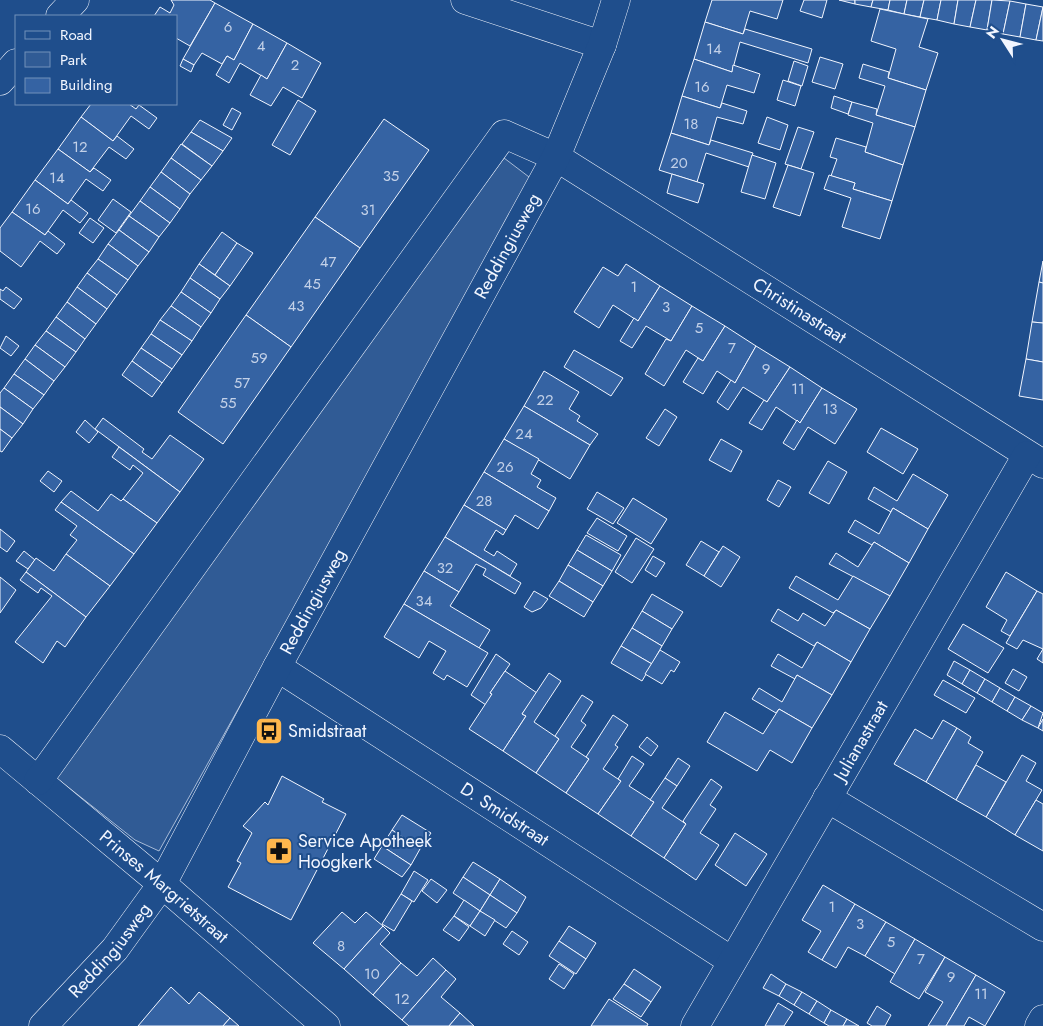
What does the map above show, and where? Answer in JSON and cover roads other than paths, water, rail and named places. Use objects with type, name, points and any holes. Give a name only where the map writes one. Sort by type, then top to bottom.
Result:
[{"type":"street","points":[[61,15],[75,0]]},
{"type":"street","points":[[465,0],[602,45]]},
{"type":"street","name":"Reddingiusweg","points":[[43,1026],[115,949],[162,884],[556,157],[602,45],[616,0]]},
{"type":"street","points":[[0,81],[15,64]]},
{"type":"street","points":[[38,781],[504,134],[556,157]]},
{"type":"street","name":"Christinastraat","points":[[556,157],[1035,460]]},
{"type":"street","name":"Julianastraat","points":[[695,1026],[827,798],[1035,460]]},
{"type":"street","name":"D. Smidstraat","points":[[278,667],[732,961]]},
{"type":"street","name":"Prinses Margrietstraat","points":[[0,750],[162,884],[326,1026]]},
{"type":"street","points":[[827,798],[1043,927]]},
{"type":"street","points":[[1039,1026],[1043,1019]]},
{"type":"place","name":"Smidstraat","points":[[269,731]]},
{"type":"place","name":"Service Apotheek Hoogkerk","points":[[279,851]]}]
